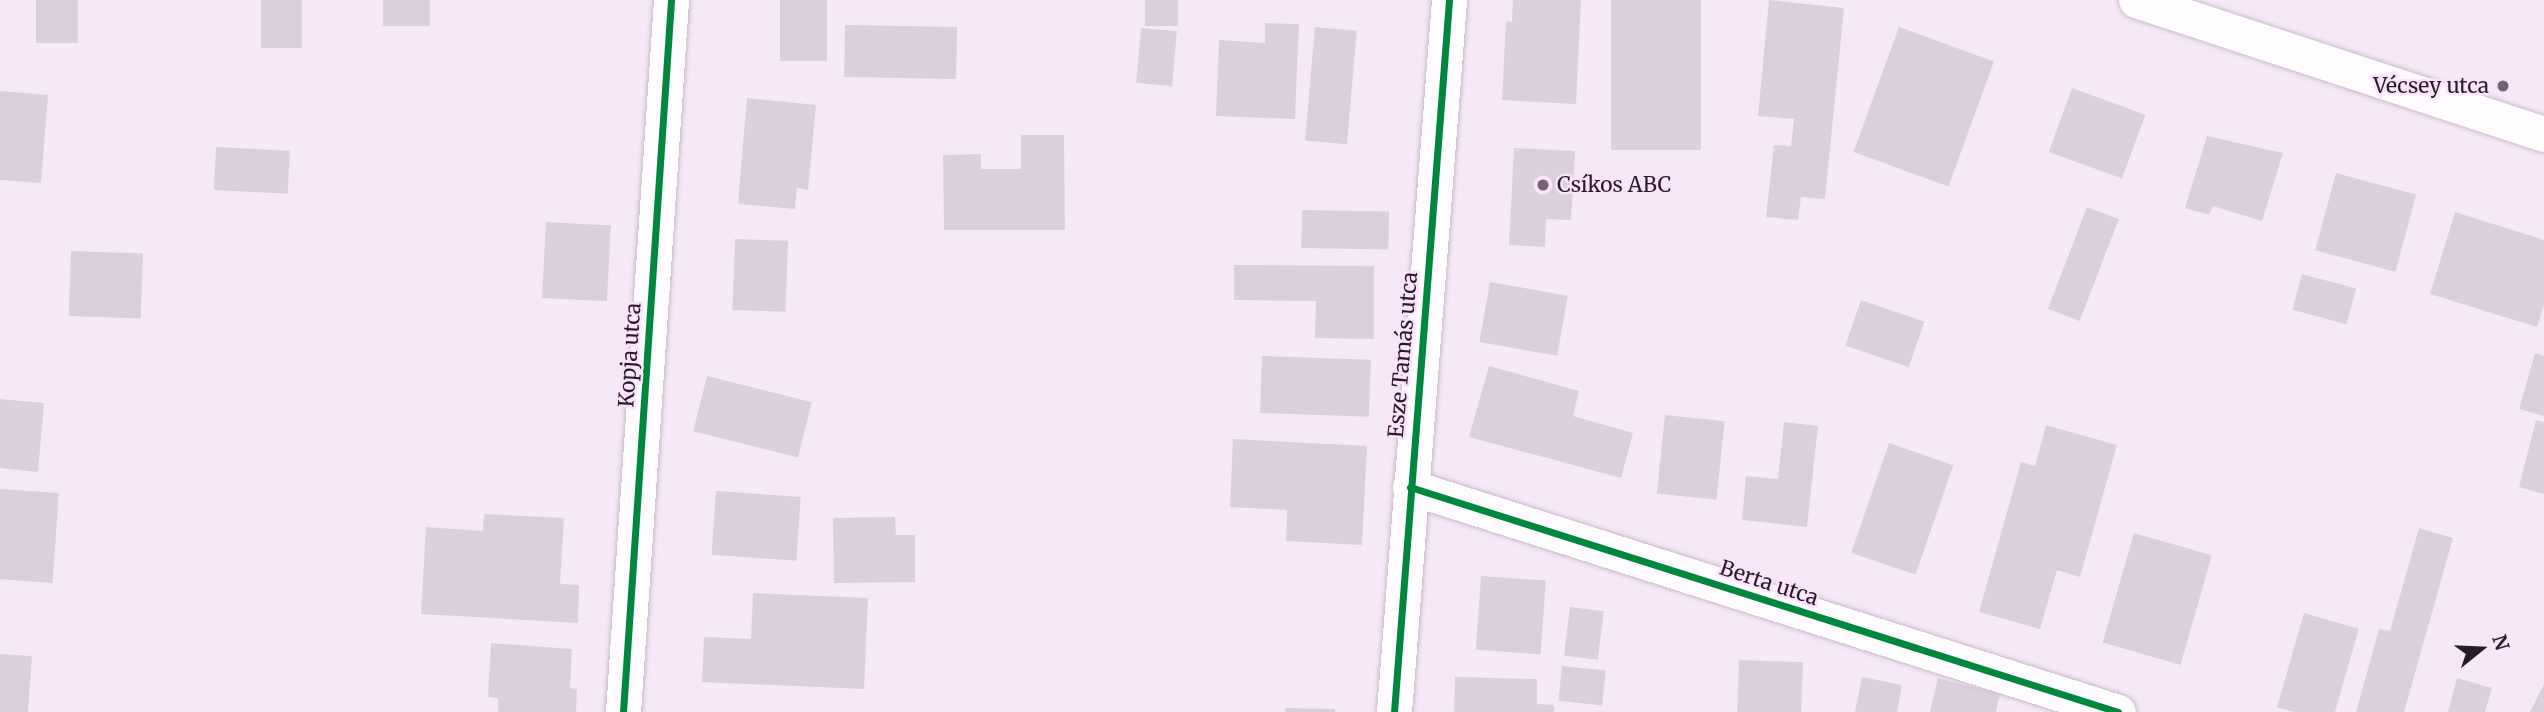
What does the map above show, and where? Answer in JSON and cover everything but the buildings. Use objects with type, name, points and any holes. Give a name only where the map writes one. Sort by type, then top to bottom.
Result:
[{"type":"street","name":"Kopja utca","points":[[623,712],[671,0]]},
{"type":"street","name":"Esze Tamás utca","points":[[1394,712],[1449,0]]},
{"type":"street","points":[[2136,0],[2544,134]]},
{"type":"street","name":"Berta utca","points":[[1410,487],[2118,712]]},
{"type":"cycle path","points":[[623,712],[671,0]]},
{"type":"cycle path","points":[[1394,712],[1449,0]]},
{"type":"cycle path","points":[[1410,487],[2118,712]]},
{"type":"place","name":"Vécsey utca","points":[[2503,86]]},
{"type":"place","name":"Csíkos ABC","points":[[1543,185]]}]
